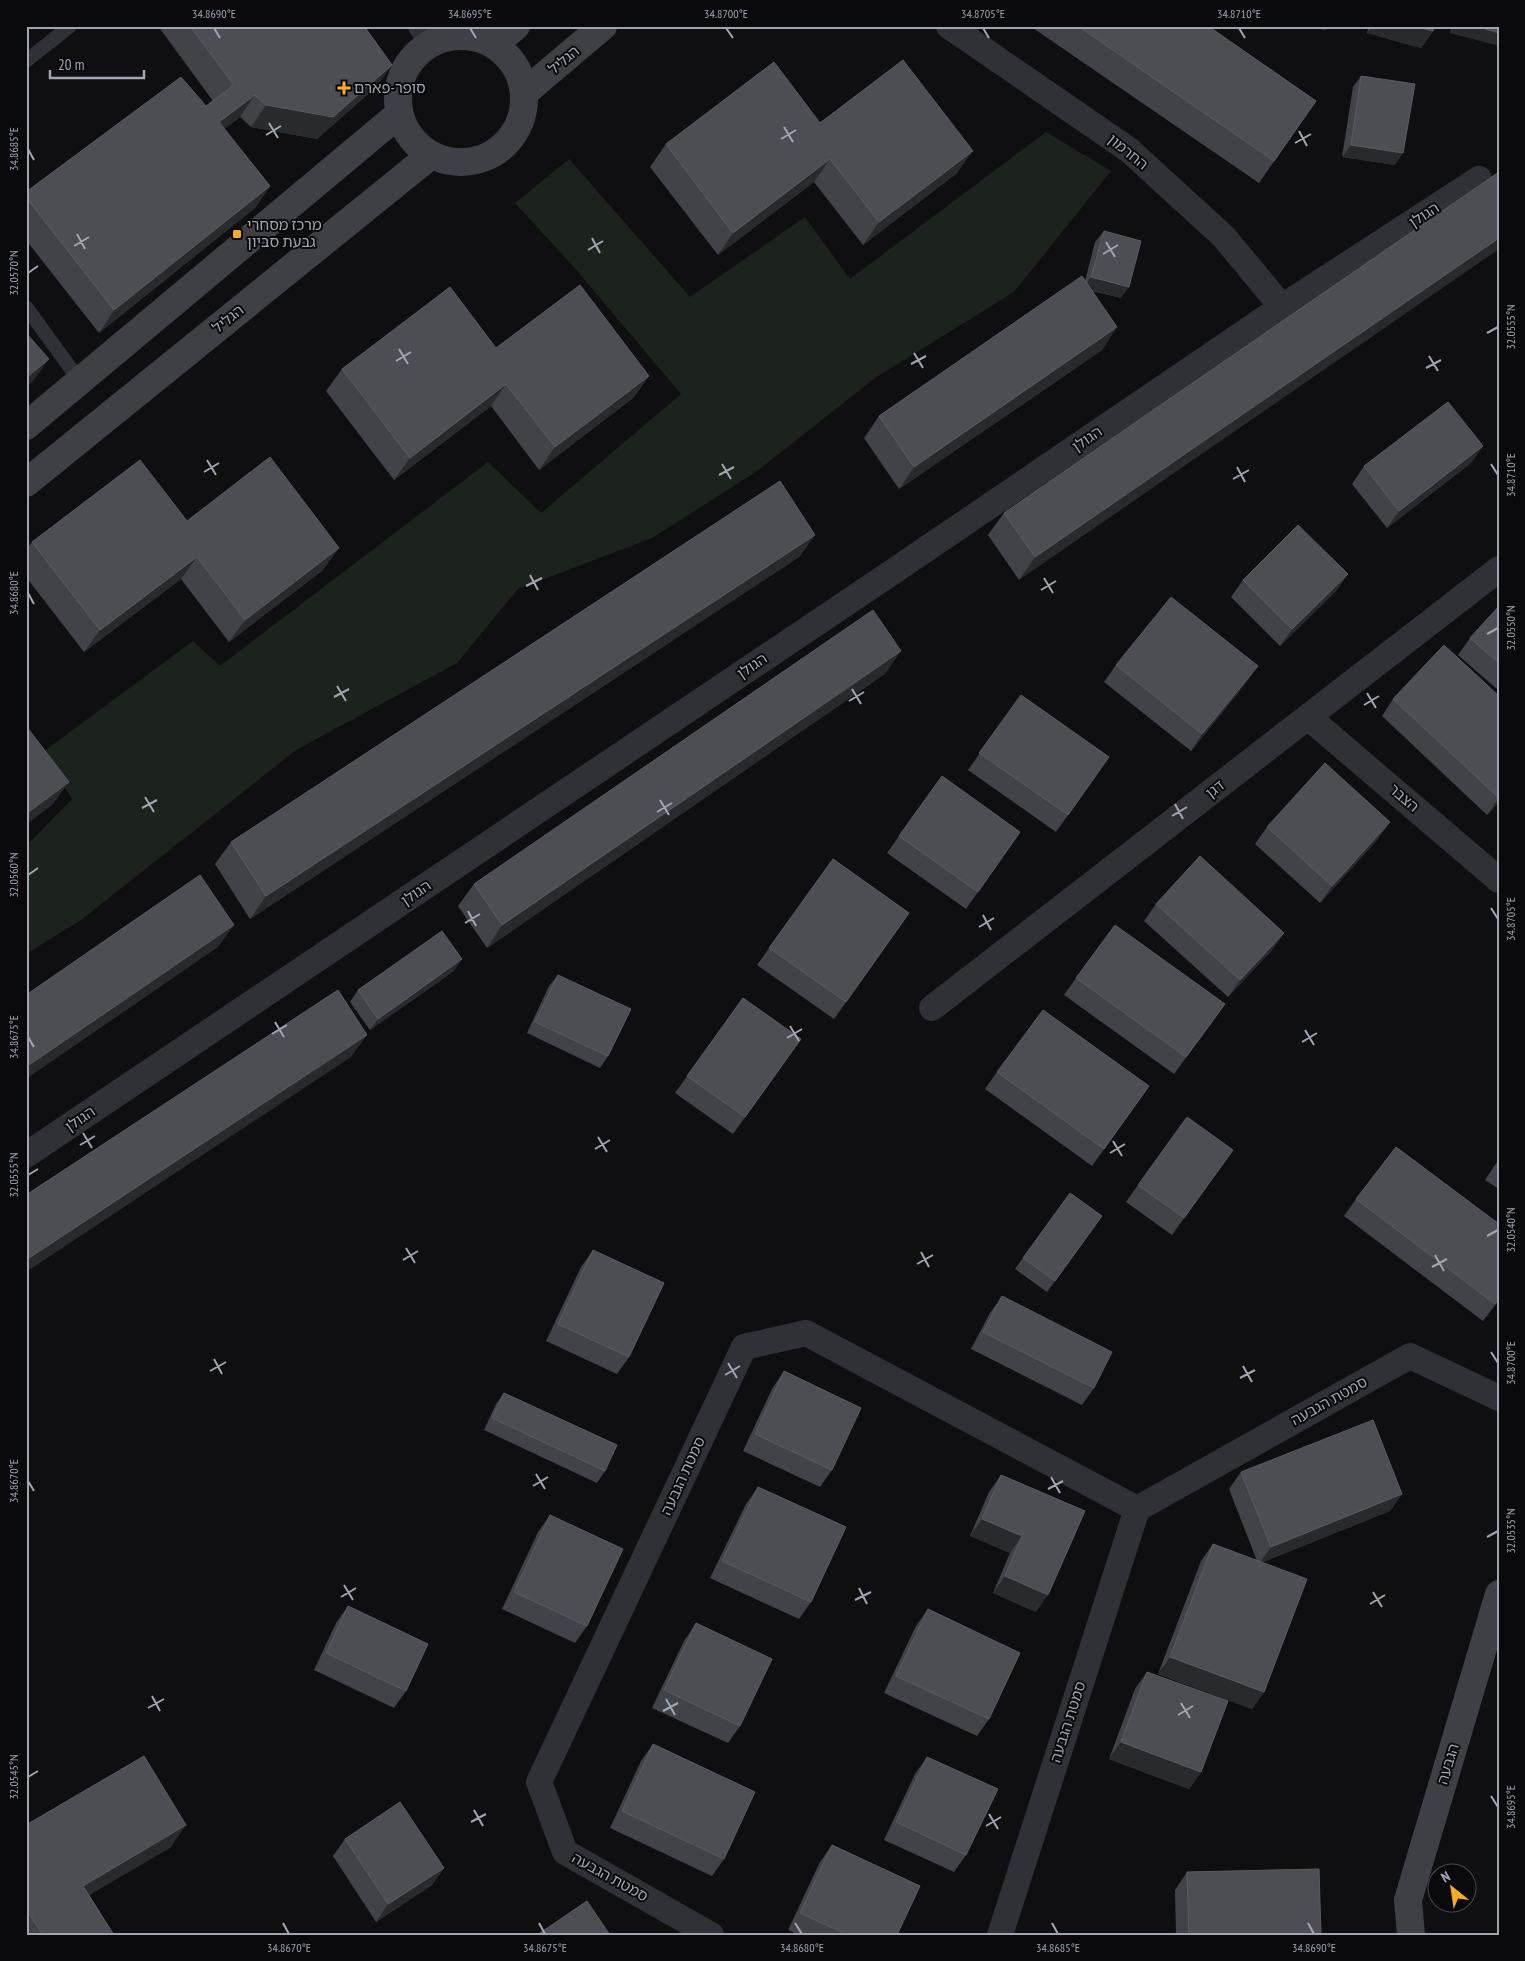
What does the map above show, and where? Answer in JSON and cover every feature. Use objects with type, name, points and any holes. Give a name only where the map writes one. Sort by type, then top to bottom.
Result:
[{"type":"street","points":[[494,45],[516,26]]},
{"type":"street","name":"הגליל","points":[[524,93],[603,26]]},
{"type":"street","name":"החרמון","points":[[949,26],[1128,150],[1224,237],[1282,307]]},
{"type":"street","points":[[427,34],[473,37],[494,45],[505,54],[518,72],[524,93],[524,108],[517,129],[503,147],[474,161],[452,162],[431,155],[408,134],[399,114],[399,85],[408,65],[416,55],[427,34]]},
{"type":"street","points":[[26,426],[399,114]]},
{"type":"street","name":"הגליל","points":[[26,483],[431,155]]},
{"type":"street","name":"הגולן","points":[[26,1155],[892,573],[1282,307],[1478,179]]},
{"type":"street","name":"דגן","points":[[932,1008],[1499,569]]},
{"type":"street","name":"הצבר","points":[[1308,716],[1499,880]]},
{"type":"street","name":"סמטת הגבעה","points":[[711,1935],[566,1852],[539,1782],[744,1346],[806,1333],[1136,1508]]},
{"type":"street","name":"סמטת הגבעה","points":[[1000,1935],[1136,1508],[1410,1356],[1499,1398]]},
{"type":"street","name":"הגבעה","points":[[1411,1935],[1408,1900],[1499,1594]]},
{"type":"lane","points":[[26,61],[70,26]]},
{"type":"lane","points":[[26,307],[80,381]]},
{"type":"shaded area","points":[[1046,132],[1111,171],[1014,292],[875,378],[756,472],[652,538],[518,589],[457,663],[296,750],[81,920],[26,954],[26,846],[72,799],[43,752],[193,641],[220,666],[488,462],[541,513],[681,394],[573,266],[515,203],[569,159],[690,297],[805,217],[850,279]]},
{"type":"building","points":[[190,26],[364,26],[392,65],[333,117],[266,105],[255,95],[219,122],[270,186],[114,310],[26,197],[26,192],[181,77],[206,106],[234,85]]},
{"type":"building","points":[[1078,26],[1208,26],[1316,101],[1274,161]]},
{"type":"building","points":[[1414,26],[1434,26],[1433,31]]},
{"type":"building","points":[[1476,26],[1499,26],[1499,33]]},
{"type":"building","points":[[903,60],[973,151],[879,222],[830,159],[733,233],[666,144],[774,62],[820,123]]},
{"type":"building","points":[[1361,76],[1415,84],[1403,153],[1351,145]]},
{"type":"building","points":[[1499,172],[1499,238],[1035,557],[1004,513]]},
{"type":"building","points":[[1104,231],[1141,241],[1129,287],[1091,277]]},
{"type":"building","points":[[1082,276],[1117,327],[914,467],[879,416]]},
{"type":"building","points":[[580,285],[649,376],[555,447],[506,384],[410,458],[342,369],[450,287],[496,348]]},
{"type":"building","points":[[26,333],[49,359],[26,378]]},
{"type":"building","points":[[1448,402],[1483,446],[1399,511],[1364,466]]},
{"type":"building","points":[[270,457],[339,548],[245,620],[197,557],[100,630],[32,542],[140,460],[187,521]]},
{"type":"building","points":[[780,481],[815,535],[266,896],[231,842]]},
{"type":"building","points":[[1298,525],[1348,574],[1292,629],[1243,580]]},
{"type":"building","points":[[1171,597],[1258,666],[1202,734],[1116,665]]},
{"type":"building","points":[[1499,606],[1499,663],[1470,638]]},
{"type":"building","points":[[873,610],[901,651],[502,925],[474,884]]},
{"type":"building","points":[[1444,645],[1499,696],[1499,798],[1393,699]]},
{"type":"building","points":[[1021,695],[1109,757],[1068,815],[979,753]]},
{"type":"building","points":[[26,726],[69,782],[26,814]]},
{"type":"building","points":[[1325,763],[1390,822],[1332,886],[1267,827]]},
{"type":"building","points":[[942,776],[1020,832],[978,892],[899,836]]},
{"type":"building","points":[[1200,856],[1284,933],[1240,980],[1156,904]]},
{"type":"building","points":[[833,859],[909,913],[846,1002],[769,948]]},
{"type":"building","points":[[200,875],[234,925],[26,1067],[26,995]]},
{"type":"building","points":[[1115,925],[1225,1004],[1186,1057],[1076,978]]},
{"type":"building","points":[[442,931],[462,959],[378,1019],[358,990]]},
{"type":"building","points":[[558,975],[631,1009],[608,1056],[535,1022]]},
{"type":"building","points":[[338,990],[367,1035],[26,1260],[26,1195]]},
{"type":"building","points":[[743,998],[801,1039],[745,1117],[687,1076]]},
{"type":"building","points":[[1043,1010],[1149,1086],[1104,1149],[997,1072]]},
{"type":"building","points":[[1187,1117],[1233,1150],[1184,1218],[1138,1185]]},
{"type":"building","points":[[1396,1147],[1499,1224],[1499,1299],[1495,1304],[1356,1199]]},
{"type":"building","points":[[1070,1193],[1102,1216],[1055,1281],[1023,1258]]},
{"type":"building","points":[[593,1250],[664,1283],[629,1357],[558,1324]]},
{"type":"building","points":[[1002,1296],[1112,1352],[1094,1388],[983,1332]]},
{"type":"building","points":[[784,1371],[861,1408],[832,1470],[755,1434]]},
{"type":"building","points":[[504,1393],[617,1445],[605,1471],[492,1418]]},
{"type":"building","points":[[1373,1420],[1402,1494],[1271,1547],[1241,1472]]},
{"type":"building","points":[[1001,1475],[1085,1511],[1048,1595],[1005,1576],[1022,1536],[982,1519]]},
{"type":"building","points":[[758,1487],[846,1527],[811,1602],[722,1561]]},
{"type":"building","points":[[550,1515],[623,1549],[587,1626],[514,1592]]},
{"type":"building","points":[[1213,1544],[1307,1579],[1264,1692],[1170,1657]]},
{"type":"building","points":[[348,1606],[428,1644],[406,1691],[326,1653]]},
{"type":"building","points":[[928,1609],[1020,1653],[989,1719],[896,1676]]},
{"type":"building","points":[[696,1623],[772,1659],[740,1726],[664,1690]]},
{"type":"building","points":[[1147,1672],[1228,1701],[1201,1772],[1121,1742]]},
{"type":"building","points":[[653,1744],[755,1792],[724,1859],[622,1811]]},
{"type":"building","points":[[144,1756],[186,1825],[83,1886],[114,1935],[43,1935],[26,1909],[26,1825]]},
{"type":"building","points":[[927,1757],[998,1789],[966,1855],[896,1822]]},
{"type":"building","points":[[400,1802],[444,1868],[388,1904],[345,1839]]},
{"type":"building","points":[[832,1845],[920,1886],[897,1935],[848,1935],[800,1913]]},
{"type":"building","points":[[1319,1869],[1321,1935],[1189,1935],[1187,1872]]},
{"type":"building","points":[[587,1901],[610,1935],[537,1935]]},
{"type":"place","name":"סופר-פארם","points":[[344,88]]},
{"type":"place","name":"מרכז מסחרי גבעת סביון","points":[[237,234]]}]
